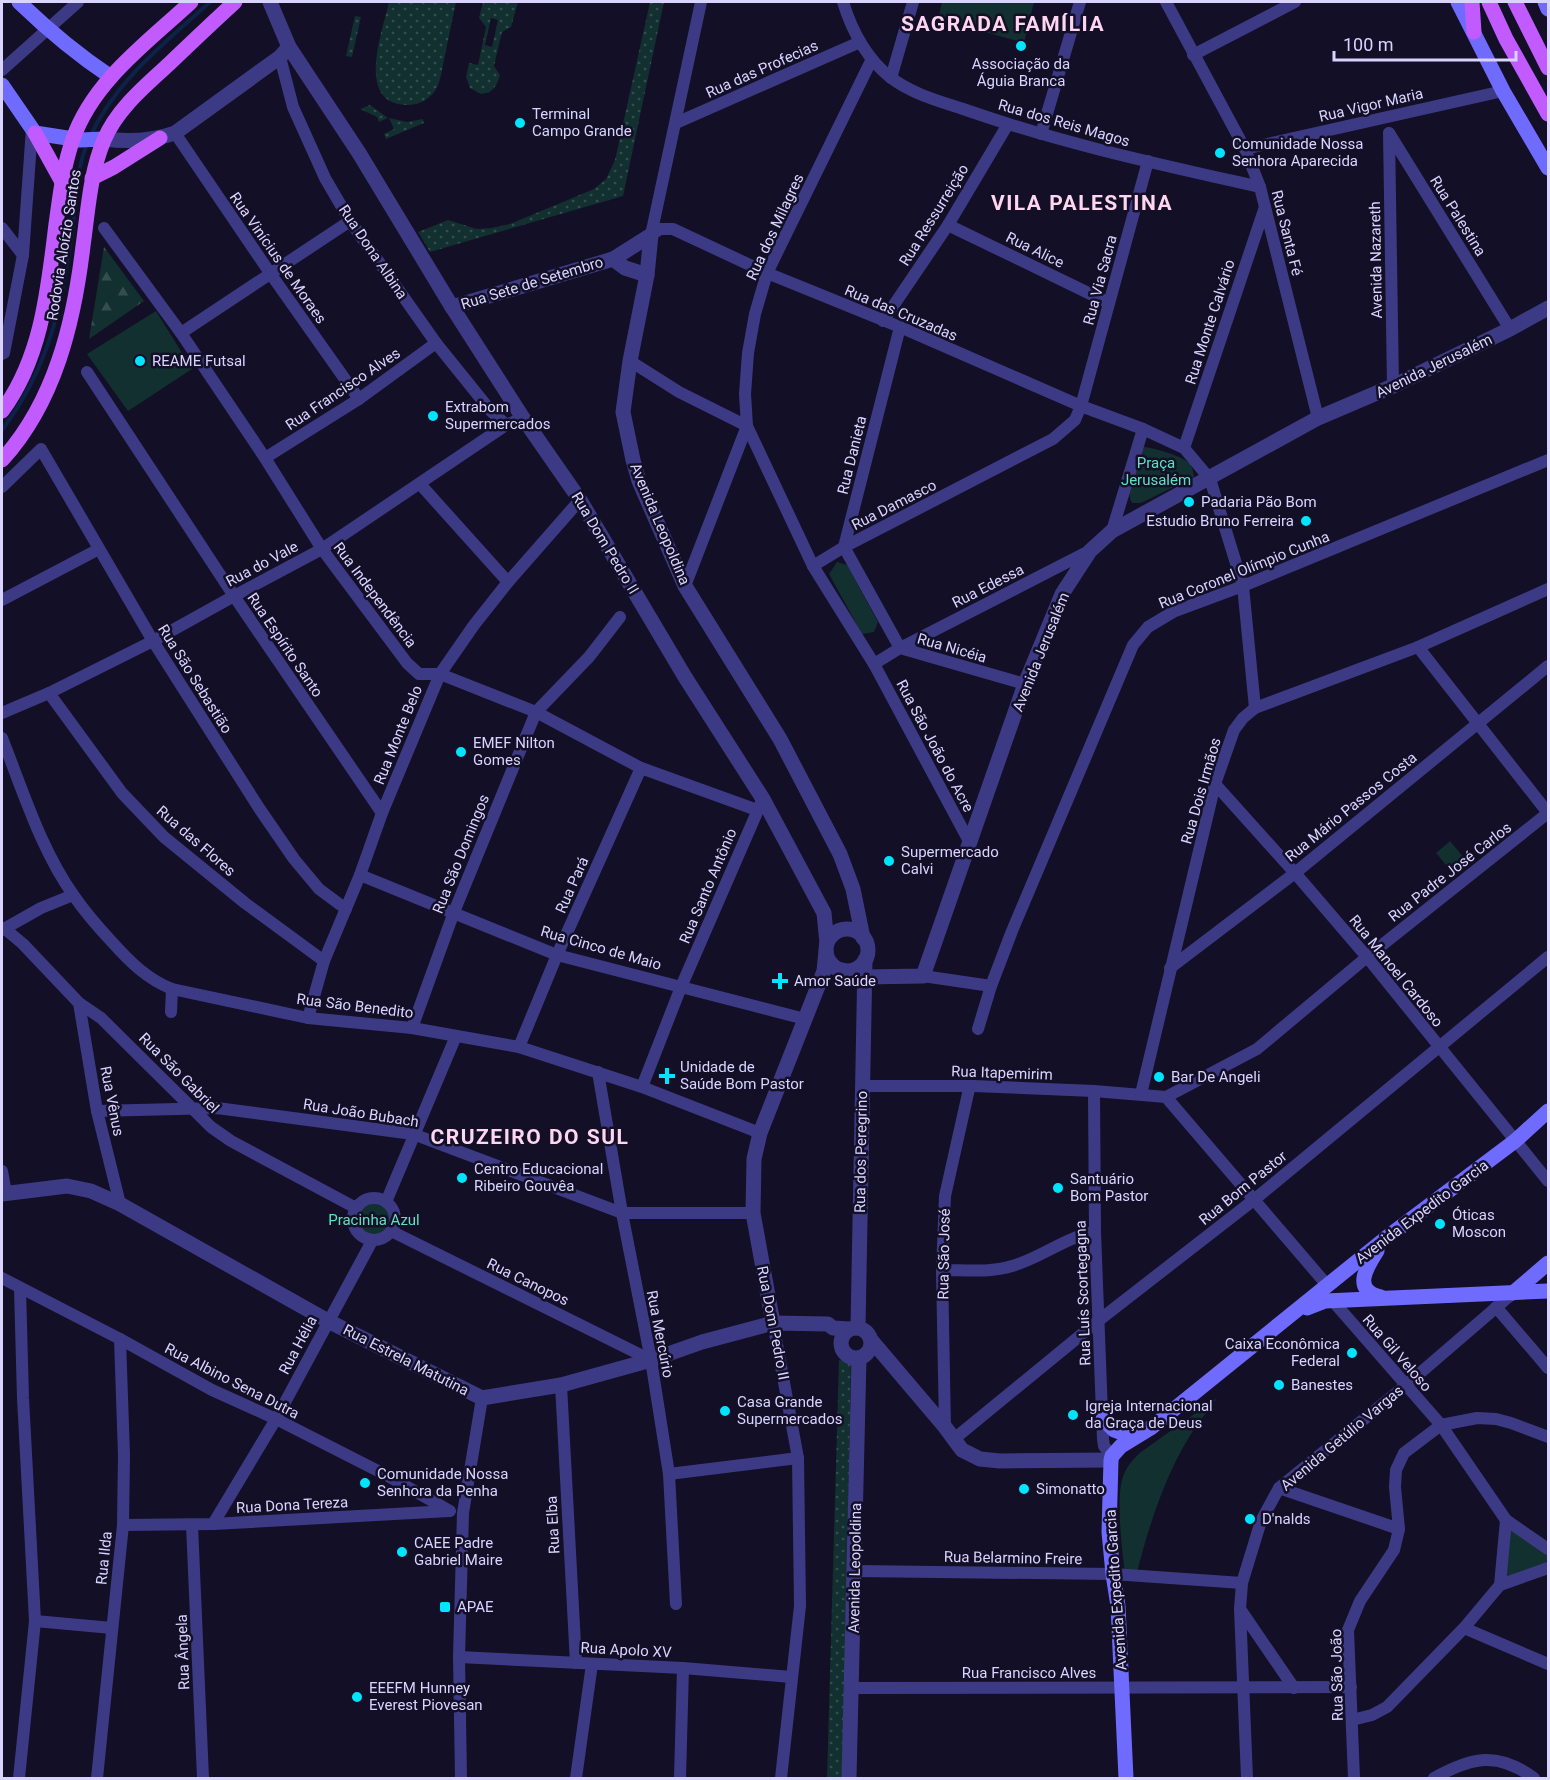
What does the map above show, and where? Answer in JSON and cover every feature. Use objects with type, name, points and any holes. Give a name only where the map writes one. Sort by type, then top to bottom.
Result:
[{"type":"main road","points":[[19,2],[49,29],[111,77]]},
{"type":"main road","name":"Rodovia Aloízio Santos","points":[[2,411],[23,375],[39,334],[48,290],[62,180],[85,112],[111,77],[191,2]]},
{"type":"main road","name":"Rodovia Aloízio Santos","points":[[2,460],[32,419],[66,341],[78,292],[92,178],[101,139],[140,91],[235,2]]},
{"type":"main road","points":[[1458,2],[1503,91],[1548,168]]},
{"type":"main road","points":[[1472,2],[1473,32]]},
{"type":"main road","points":[[1489,2],[1506,39],[1548,114]]},
{"type":"main road","points":[[1515,2],[1548,68]]},
{"type":"main road","points":[[1545,2],[1548,9]]},
{"type":"main road","points":[[2,84],[34,131],[62,180]]},
{"type":"main road","points":[[34,131],[76,139],[101,139]]},
{"type":"main road","points":[[92,178],[168,136]]},
{"type":"main road","name":"Avenida Expedito Garcia","points":[[1126,1779],[1118,1606],[1108,1521],[1111,1458],[1121,1446],[1152,1427],[1296,1312],[1329,1293],[1386,1238],[1515,1141],[1548,1111]]},
{"type":"main road","points":[[1386,1238],[1367,1267],[1364,1281],[1367,1291],[1388,1299]]},
{"type":"main road","name":"Avenida Getúlio Vargas","points":[[1513,1293],[1548,1263]]},
{"type":"main road","points":[[1329,1293],[1388,1299],[1548,1291]]},
{"type":"main road","points":[[1103,1419],[1114,1430],[1133,1437]]},
{"type":"street","points":[[2,69],[78,2]]},
{"type":"street","name":"Rua Dona Albina","points":[[270,2],[284,52],[293,107],[325,178],[350,221],[436,343],[490,410],[506,426]]},
{"type":"street","name":"Avenida Leopoldina","points":[[701,2],[651,235],[647,275],[630,361],[623,412],[639,481],[685,586],[780,739],[840,854],[853,889],[863,938]]},
{"type":"street","name":"Rua dos Reis Magos","points":[[843,2],[860,42],[871,60],[891,78],[911,91],[1041,134],[1260,187]]},
{"type":"street","points":[[891,78],[913,2]]},
{"type":"street","points":[[1041,134],[1080,2]]},
{"type":"street","name":"Rua Santa Fé","points":[[1166,2],[1245,149],[1260,187],[1318,418]]},
{"type":"street","points":[[1193,55],[1295,2]]},
{"type":"street","name":"Rua das Profecias","points":[[676,123],[860,42]]},
{"type":"street","points":[[101,139],[120,141],[168,136],[284,52]]},
{"type":"street","name":"Rua Dona Albina","points":[[284,52],[359,153]]},
{"type":"street","name":"Rua dos Milagres","points":[[685,586],[747,426],[745,394],[748,353],[755,314],[767,273],[871,60]]},
{"type":"street","name":"Rua Vigor Maria","points":[[1245,149],[1503,91]]},
{"type":"street","name":"Rua Palestina","points":[[1382,118],[1510,329]]},
{"type":"street","name":"Rua Ressurreição","points":[[883,321],[948,225],[1008,124]]},
{"type":"street","points":[[2,354],[23,255],[34,131]]},
{"type":"street","name":"Avenida Nazareth","points":[[1389,133],[1393,386]]},
{"type":"street","name":"Rua Vinícius de Moraes","points":[[168,136],[270,273],[358,399]]},
{"type":"street","name":"Rua Dom Pedro II","points":[[359,153],[452,307],[523,418],[580,500],[824,913],[827,947],[824,971],[760,1133],[754,1159],[753,1213],[798,1458],[800,1606],[781,1779]]},
{"type":"street","name":"Rua Via Sacra","points":[[1081,406],[1148,161]]},
{"type":"street","name":"Rua Monte Calvário","points":[[1184,448],[1265,206]]},
{"type":"street","points":[[181,333],[350,221]]},
{"type":"street","name":"Rua Alice","points":[[948,225],[1109,303]]},
{"type":"street","points":[[2,228],[23,255]]},
{"type":"street","name":"Rua Independência","points":[[104,228],[181,333],[265,458],[322,549],[407,663],[419,674],[440,674],[536,712],[641,768],[760,804]]},
{"type":"street","name":"Rua das Cruzadas","points":[[651,235],[660,229],[673,229],[767,273],[900,327],[1081,406],[1143,429],[1184,448],[1210,479]]},
{"type":"street","name":"Rua Sete de Setembro","points":[[452,307],[613,259],[651,235]]},
{"type":"street","name":"Rua Sete de Setembro","points":[[613,259],[625,267],[647,275]]},
{"type":"street","name":"Avenida Jerusalém","points":[[923,976],[1025,684],[1062,594],[1090,551],[1112,531],[1318,418],[1393,386],[1548,308]]},
{"type":"street","name":"Rua Danieta","points":[[844,547],[900,327]]},
{"type":"street","name":"Rua Francisco Alves","points":[[265,458],[358,399],[436,343]]},
{"type":"street","points":[[630,361],[679,392],[747,426],[813,566],[874,664]]},
{"type":"street","name":"Rua Espírito Santo","points":[[87,372],[234,596],[382,813]]},
{"type":"street","name":"Rua Damasco","points":[[813,566],[844,547],[1053,439],[1075,420],[1081,406]]},
{"type":"street","name":"Rua do Vale","points":[[2,713],[49,693],[153,641],[322,549],[506,426],[523,418]]},
{"type":"street","points":[[1112,531],[1143,429]]},
{"type":"street","name":"Rua São Sebastião","points":[[2,487],[41,449],[153,641],[294,859],[319,889],[346,909]]},
{"type":"street","name":"Rua Coronel Olímpio Cunha","points":[[978,1029],[991,986],[1012,931],[1133,645],[1148,627],[1173,612],[1243,586],[1548,460]]},
{"type":"street","points":[[1210,479],[1243,586],[1256,708]]},
{"type":"street","points":[[420,484],[508,582]]},
{"type":"street","name":"Rua Monte Belo","points":[[308,1018],[324,961],[440,674],[508,582],[580,500]]},
{"type":"street","points":[[844,547],[900,648]]},
{"type":"street","points":[[2,600],[99,549]]},
{"type":"street","name":"Rua Edessa","points":[[900,648],[1090,551]]},
{"type":"street","name":"Rua Dois Irmãos","points":[[1141,1094],[1215,784],[1234,730],[1243,718],[1256,708],[1418,646],[1548,589]]},
{"type":"street","name":"Rua São Domingos","points":[[412,1028],[454,912],[536,712],[589,657],[620,616]]},
{"type":"street","points":[[1418,646],[1548,813]]},
{"type":"street","name":"Rua Nicéia","points":[[874,664],[900,648],[1025,684]]},
{"type":"street","name":"Rua São João do Acre","points":[[874,664],[970,843]]},
{"type":"street","name":"Rua Mário Passos Costa","points":[[1170,968],[1295,873],[1548,666]]},
{"type":"street","name":"Rua das Flores","points":[[49,693],[122,793],[164,837],[245,903],[324,961]]},
{"type":"street","name":"Rua São Benedito","points":[[2,738],[48,850],[73,895],[99,928],[135,967],[157,983],[172,989],[308,1018],[412,1028],[519,1047],[642,1087],[760,1133]]},
{"type":"street","name":"Rua Pará","points":[[519,1047],[557,955],[641,768]]},
{"type":"street","name":"Rua Manoel Cardoso","points":[[1215,784],[1367,957],[1548,1181]]},
{"type":"street","name":"Rua Santo Antônio","points":[[642,1087],[681,987],[760,804]]},
{"type":"street","name":"Rua Padre José Carlos","points":[[1166,1097],[1257,1049],[1367,957],[1548,813]]},
{"type":"street","name":"Rua Cinco de Maio","points":[[360,875],[557,955],[805,1019]]},
{"type":"street","points":[[3,929],[40,908],[73,895]]},
{"type":"street","name":"Rua São Gabriel","points":[[3,929],[23,944],[79,1003],[101,1018],[176,1090],[191,1108],[231,1141],[356,1208]]},
{"type":"street","points":[[842,970],[853,970],[865,960],[867,948],[863,938],[854,931],[843,930],[833,934],[827,947],[830,962],[842,970],[864,977],[923,976],[991,986]]},
{"type":"street","name":"Rua Bom Pastor","points":[[950,1433],[1255,1199],[1548,957]]},
{"type":"street","name":"Rua dos Peregrino","points":[[845,1331],[862,1086],[865,960]]},
{"type":"street","points":[[171,1012],[172,989]]},
{"type":"street","name":"Rua Vênus","points":[[79,1003],[97,1111],[120,1204]]},
{"type":"street","points":[[386,1202],[456,1036]]},
{"type":"street","name":"Rua Mercúrio","points":[[598,1072],[622,1213],[651,1360],[669,1474],[676,1604]]},
{"type":"street","name":"Rua Itapemirim","points":[[862,1086],[973,1086],[1141,1094]]},
{"type":"street","name":"Rua São José","points":[[950,1433],[942,1270],[945,1196],[969,1089],[973,1086]]},
{"type":"street","name":"Rua Luís Scortegagna","points":[[1094,1091],[1098,1321],[1104,1446],[1111,1458]]},
{"type":"street","points":[[1141,1094],[1166,1097]]},
{"type":"street","name":"Rua Gil Veloso","points":[[1166,1097],[1255,1199],[1405,1386],[1441,1425],[1506,1520]]},
{"type":"street","name":"Rua João Bubach","points":[[97,1111],[191,1108],[240,1111],[413,1134],[622,1213],[753,1213]]},
{"type":"street","points":[[2,1171],[4,1194]]},
{"type":"street","name":"Rua Estrela Matutina","points":[[4,1194],[67,1186],[91,1191],[120,1204],[328,1321],[482,1398],[561,1385],[772,1323],[828,1324],[845,1331]]},
{"type":"street","points":[[375,1198],[386,1202],[395,1216],[395,1223],[391,1231],[383,1239],[372,1241],[362,1237],[355,1229],[352,1218],[356,1208],[361,1202],[375,1198]]},
{"type":"street","name":"Rua Canopos","points":[[391,1231],[651,1360]]},
{"type":"street","points":[[942,1270],[992,1270],[1012,1266],[1081,1234],[1095,1232]]},
{"type":"street","name":"Rua Hélia","points":[[213,1524],[276,1419],[372,1241]]},
{"type":"street","name":"Rua Albino Sena Dutra","points":[[2,1278],[212,1390],[276,1419],[388,1476],[450,1511]]},
{"type":"street","points":[[19,1779],[35,1621],[23,1398],[20,1289]]},
{"type":"street","name":"Avenida Getúlio Vargas","points":[[1247,1779],[1240,1609],[1242,1583],[1262,1521],[1279,1488],[1405,1386],[1513,1293]]},
{"type":"street","points":[[1496,1306],[1548,1368]]},
{"type":"street","points":[[872,1341],[871,1348],[866,1355],[859,1358],[851,1358],[842,1348],[845,1331],[869,1334],[872,1341],[962,1449],[980,1459],[1000,1461],[1111,1458]]},
{"type":"street","name":"Rua Ilda","points":[[97,1779],[123,1525],[124,1455],[120,1339]]},
{"type":"street","name":"Avenida Leopoldina","points":[[849,1779],[859,1358]]},
{"type":"street","name":"Rua Elba","points":[[561,1385],[576,1663]]},
{"type":"street","points":[[461,1779],[459,1657],[463,1513],[482,1398]]},
{"type":"street","points":[[1441,1425],[1477,1418],[1496,1419],[1511,1422],[1548,1437]]},
{"type":"street","name":"Rua São João","points":[[1354,1779],[1348,1630],[1360,1601],[1394,1550],[1399,1529],[1395,1487],[1396,1470],[1404,1453],[1441,1425]]},
{"type":"street","points":[[669,1474],[798,1458]]},
{"type":"street","points":[[1279,1488],[1399,1529]]},
{"type":"street","name":"Rua Dona Tereza","points":[[123,1525],[192,1525],[450,1511],[463,1513]]},
{"type":"street","points":[[1500,1585],[1506,1520],[1548,1549]]},
{"type":"street","name":"Rua Ângela","points":[[192,1525],[203,1779]]},
{"type":"street","points":[[1352,1720],[1372,1715],[1388,1707],[1464,1628],[1500,1585],[1548,1568]]},
{"type":"street","name":"Rua Belarmino Freire","points":[[855,1571],[1113,1574],[1242,1583]]},
{"type":"street","points":[[1240,1609],[1293,1688]]},
{"type":"street","points":[[35,1621],[112,1628]]},
{"type":"street","points":[[1464,1628],[1548,1664]]},
{"type":"street","name":"Rua Apolo XV","points":[[459,1657],[683,1668],[791,1677]]},
{"type":"street","points":[[576,1779],[592,1664]]},
{"type":"street","points":[[680,1779],[683,1668]]},
{"type":"street","name":"Rua Francisco Alves","points":[[852,1688],[1351,1687]]},
{"type":"street","points":[[1434,1779],[1458,1765],[1480,1759],[1503,1761],[1534,1779]]},
{"type":"green space","points":[[389,2],[456,2],[438,84],[429,98],[417,104],[391,102],[381,93],[377,80],[378,47]]},
{"type":"green space","points":[[483,2],[518,2],[511,27],[502,32],[494,66],[500,75],[494,88],[481,94],[470,88],[466,77],[469,63],[478,65],[486,27],[479,18]],"holes":[[[491,18],[498,20],[492,47],[485,45]]]},
{"type":"green space","points":[[650,2],[664,2],[623,196],[430,252],[418,232],[448,220],[477,229],[510,224],[594,189],[606,179],[615,160]]},
{"type":"green space","points":[[942,2],[1034,2],[1024,43],[938,19]]},
{"type":"green space","points":[[355,16],[361,17],[352,57],[346,56]]},
{"type":"green space","points":[[370,105],[388,118],[379,122],[377,117],[360,109]]},
{"type":"green space","points":[[389,118],[407,122],[423,119],[424,123],[386,139],[384,134],[394,129]]},
{"type":"green space","points":[[104,247],[144,301],[89,339]]},
{"type":"green space","name":"REAME Futsal","points":[[156,311],[192,369],[128,411],[87,354]]},
{"type":"green space","name":"Praça Jerusalém","points":[[1143,447],[1167,452],[1185,460],[1191,466],[1194,477],[1141,503],[1132,503],[1131,483]]},
{"type":"green space","points":[[837,562],[847,565],[878,622],[874,632],[862,634],[829,574]]},
{"type":"green space","points":[[1450,841],[1464,858],[1450,870],[1436,853]]},
{"type":"green space","name":"Pracinha Azul","points":[[374,1199],[389,1205],[395,1220],[389,1235],[374,1241],[359,1235],[353,1220],[359,1205]]},
{"type":"green space","points":[[839,1360],[851,1361],[843,1778],[827,1778]]},
{"type":"green space","points":[[1217,1398],[1191,1434],[1164,1487],[1151,1522],[1137,1573],[1125,1573],[1120,1495],[1121,1483],[1126,1471],[1141,1452]]},
{"type":"green space","points":[[1506,1520],[1548,1549],[1548,1568],[1500,1585]]},
{"type":"waterway","points":[[90,137],[113,98],[127,80],[210,2]]},
{"type":"waterway","points":[[2,430],[32,382],[52,332],[64,281],[79,173],[87,144]]},
{"type":"place","name":"Associação da Águia Branca","points":[[1021,46]]},
{"type":"place","name":"Terminal Campo Grande","points":[[520,123]]},
{"type":"place","name":"Comunidade Nossa Senhora Aparecida","points":[[1220,153]]},
{"type":"place","name":"REAME Futsal","points":[[140,361]]},
{"type":"place","name":"Extrabom Supermercados","points":[[433,416]]},
{"type":"place","name":"Padaria Pão Bom","points":[[1189,502]]},
{"type":"place","name":"Estudio Bruno Ferreira","points":[[1306,521]]},
{"type":"place","name":"EMEF Nilton Gomes","points":[[461,752]]},
{"type":"place","name":"Supermercado Calvi","points":[[889,861]]},
{"type":"place","name":"Amor Saúde","points":[[780,981]]},
{"type":"place","name":"Unidade de Saúde Bom Pastor","points":[[667,1076]]},
{"type":"place","name":"Bar De Angeli","points":[[1159,1077]]},
{"type":"place","name":"Centro Educacional Ribeiro Gouvêa","points":[[462,1178]]},
{"type":"place","name":"Santuário Bom Pastor","points":[[1058,1188]]},
{"type":"place","name":"Óticas Moscon","points":[[1440,1224]]},
{"type":"place","name":"Caixa Econômica Federal","points":[[1352,1353]]},
{"type":"place","name":"Banestes","points":[[1279,1385]]},
{"type":"place","name":"Casa Grande Supermercados","points":[[725,1411]]},
{"type":"place","name":"Igreja Internacional da Graça de Deus","points":[[1073,1415]]},
{"type":"place","name":"Comunidade Nossa Senhora da Penha","points":[[365,1483]]},
{"type":"place","name":"Simonatto","points":[[1024,1489]]},
{"type":"place","name":"D'nalds","points":[[1250,1519]]},
{"type":"place","name":"CAEE Padre Gabriel Maire","points":[[402,1552]]},
{"type":"place","name":"APAE","points":[[445,1607]]},
{"type":"place","name":"EEEFM Hunney Everest Piovesan","points":[[357,1697]]},
{"type":"district","name":"SAGRADA FAMÍLIA","points":[[1003,24]]},
{"type":"district","name":"VILA PALESTINA","points":[[1082,203]]},
{"type":"district","name":"CRUZEIRO DO SUL","points":[[530,1137]]}]
